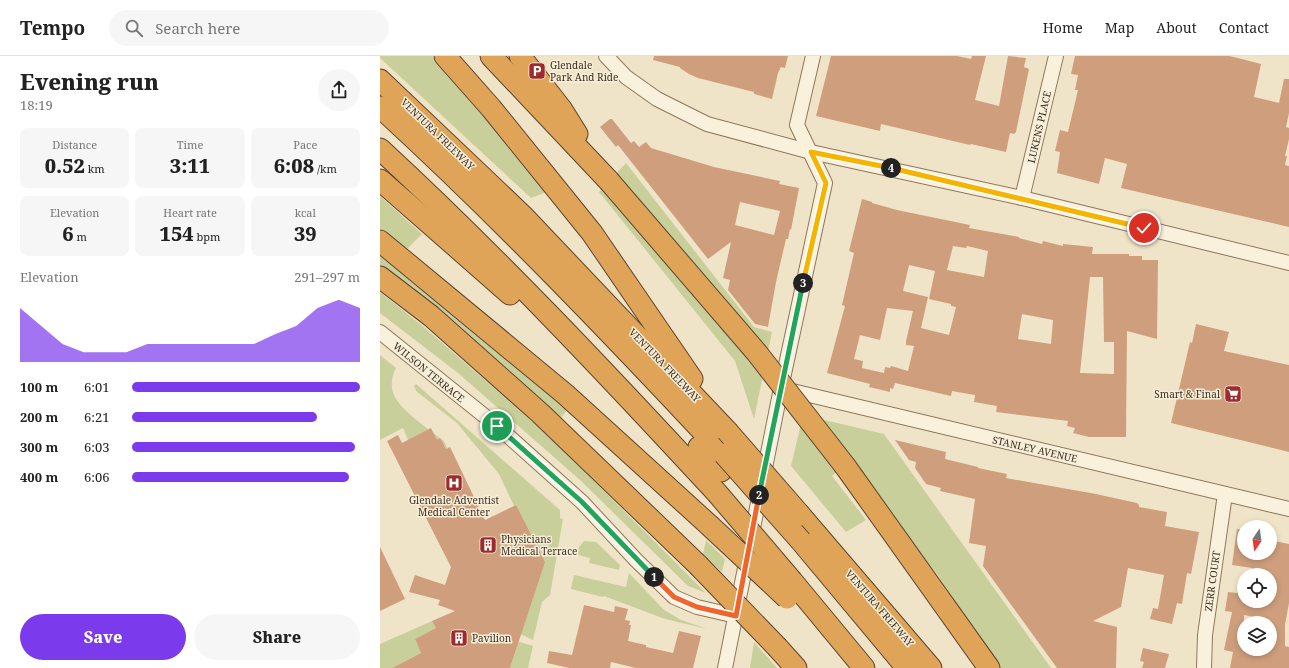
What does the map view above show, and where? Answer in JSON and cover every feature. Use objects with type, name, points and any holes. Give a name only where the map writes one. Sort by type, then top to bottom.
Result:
[{"type":"highway","points":[[445,56],[491,108],[592,233],[727,431]]},
{"type":"highway","points":[[491,56],[555,114]]},
{"type":"highway","points":[[520,56],[555,114],[757,353],[845,466],[989,668]]},
{"type":"highway","name":"VENTURA FREEWAY","points":[[380,80],[522,215],[727,431],[931,668]]},
{"type":"highway","points":[[380,107],[526,247],[649,373],[722,463]]},
{"type":"highway","points":[[380,124],[406,147],[594,330],[722,463],[907,668]]},
{"type":"highway","points":[[380,149],[414,180],[525,290],[717,493],[790,590],[853,668]]},
{"type":"highway","points":[[380,180],[630,400]]},
{"type":"highway","points":[[380,241],[565,394],[709,525],[790,590],[864,668]]},
{"type":"highway","points":[[380,277],[431,316],[534,408],[698,565],[796,668]]},
{"type":"highway","points":[[799,548],[892,668]]},
{"type":"street","points":[[606,56],[626,78],[657,99],[708,124],[811,152],[1022,198],[1289,263]]},
{"type":"street","points":[[725,668],[780,388],[826,183],[797,125],[813,56]]},
{"type":"street","name":"LUKENS PLACE","points":[[1022,198],[1056,56]]},
{"type":"street","name":"WILSON TERRACE","points":[[380,332],[503,431],[582,502],[636,560],[674,597],[697,607],[736,616]]},
{"type":"street","name":"STANLEY AVENUE","points":[[780,388],[1289,509]]},
{"type":"street","name":"ZERR COURT","points":[[1204,668],[1205,635],[1225,494]]},
{"type":"green space","points":[[380,56],[432,56],[455,81],[547,192],[531,198],[380,58]]},
{"type":"green space","points":[[626,163],[754,327],[772,332],[754,419],[735,361],[599,192]]},
{"type":"green space","points":[[380,196],[422,234],[405,251],[380,229]]},
{"type":"green space","points":[[380,254],[496,347],[567,410],[561,418],[380,269]]},
{"type":"green space","points":[[380,292],[425,328],[550,437],[706,593],[688,586],[580,480],[458,373],[380,313]]},
{"type":"green space","points":[[380,355],[396,368],[393,374],[392,384],[394,395],[398,401],[416,420],[444,441],[447,448],[446,449],[434,441],[408,440],[403,428],[380,440]]},
{"type":"green space","points":[[416,384],[560,510],[560,518],[563,519],[550,595],[542,602],[533,640],[520,634],[514,506],[499,474],[457,423],[416,391],[414,386]]},
{"type":"green space","points":[[803,415],[884,434],[1051,668],[1000,668],[937,574],[849,462],[832,476],[866,520],[846,532],[791,466]]},
{"type":"green space","points":[[706,540],[725,559],[722,572],[703,554]]},
{"type":"green space","points":[[584,541],[596,542],[620,565],[619,570],[589,563],[590,558],[578,555],[579,547]]},
{"type":"green space","points":[[629,573],[663,609],[679,619],[707,629],[665,619],[604,596],[571,589],[574,575],[626,587]]},
{"type":"green space","points":[[432,621],[436,628],[415,639],[421,653],[392,668],[380,668],[380,644]]},
{"type":"green space","points":[[500,641],[517,641],[533,646],[528,668],[510,668],[517,647]]},
{"type":"green space","points":[[754,642],[777,668],[750,668]]},
{"type":"building","points":[[654,56],[788,56],[785,68],[781,67],[778,73],[772,99],[754,94],[754,92],[698,78],[689,74],[680,67],[653,60]]},
{"type":"building","points":[[831,56],[957,56],[971,59],[972,56],[986,56],[975,100],[999,106],[1008,56],[1026,58],[1024,67],[1029,69],[1016,132],[1014,134],[1010,133],[1006,152],[881,124],[880,131],[816,116]]},
{"type":"building","points":[[1075,56],[1229,56],[1238,58],[1261,64],[1254,97],[1279,103],[1284,79],[1289,79],[1289,113],[1286,127],[1289,128],[1289,139],[1285,156],[1287,156],[1285,165],[1289,166],[1289,227],[1121,188],[1127,164],[1105,158],[1099,184],[1057,173],[1060,152],[1055,151],[1060,130],[1068,132],[1078,90],[1075,90],[1078,75],[1071,74]]},
{"type":"building","points":[[612,119],[631,143],[634,141],[639,147],[646,142],[651,148],[714,167],[780,181],[779,184],[799,188],[791,230],[790,229],[788,239],[786,239],[776,282],[768,327],[755,324],[728,290],[730,280],[723,278],[731,242],[708,259],[618,145],[616,147],[600,127]],"holes":[[[740,202],[780,211],[774,235],[735,225]]]},
{"type":"building","points":[[862,199],[897,210],[970,225],[969,228],[1019,237],[1042,244],[1043,241],[1063,246],[1063,244],[1093,247],[1092,254],[1129,254],[1129,256],[1142,256],[1142,260],[1158,260],[1157,339],[1127,331],[1126,437],[1089,437],[1073,433],[1075,428],[1067,426],[1068,421],[996,412],[997,406],[974,402],[975,395],[952,391],[951,396],[895,383],[893,389],[890,388],[890,392],[869,387],[870,384],[827,373],[845,306],[842,305],[854,253],[849,251]],"holes":[[[953,246],[966,248],[967,246],[988,251],[984,277],[947,270]],[[909,265],[935,271],[929,299],[951,304],[951,306],[956,307],[949,335],[921,328],[928,297],[903,291]],[[1090,277],[1103,277],[1104,342],[1114,342],[1114,374],[1080,373]],[[887,308],[913,311],[906,341],[906,345],[914,346],[908,371],[891,366],[890,368],[885,367],[884,373],[862,368],[863,361],[854,359],[860,335],[880,340]],[[1022,314],[1053,320],[1051,344],[1018,339]]]},
{"type":"building","name":"Smart & Final","points":[[1196,324],[1229,332],[1224,351],[1289,365],[1289,452],[1171,423],[1190,342],[1192,343]]},
{"type":"building","name":"Physicians Medical Terrace","points":[[431,428],[437,440],[440,438],[446,449],[450,447],[485,520],[516,505],[545,562],[510,668],[392,668],[421,653],[415,639],[436,628],[432,621],[455,611],[438,605],[440,600],[409,592],[415,575],[445,585],[451,567],[387,441],[398,435],[402,443]]},
{"type":"building","points":[[895,440],[946,452],[945,459],[1007,474],[1006,478],[1096,494],[1137,503],[1139,507],[1167,512],[1165,526],[1199,532],[1191,574],[1187,573],[1182,604],[1177,603],[1172,624],[1150,619],[1153,608],[1158,609],[1164,575],[1128,568],[1121,607],[1093,621],[1117,627],[1116,668],[1057,668],[983,566],[986,546],[969,543],[975,499],[940,491],[941,488],[926,484],[915,468],[916,462],[909,460]]},
{"type":"building","points":[[1237,529],[1237,560],[1277,560],[1277,542],[1289,544],[1289,603],[1285,625],[1285,646],[1289,647],[1289,668],[1230,668],[1233,652],[1224,650],[1232,612],[1225,611],[1228,592],[1237,593],[1237,608],[1277,608],[1277,568],[1252,568],[1232,565]]},
{"type":"building","points":[[380,547],[405,599],[380,611]]},
{"type":"building","points":[[584,605],[614,612],[615,606],[628,609],[625,620],[630,621],[629,625],[631,625],[628,641],[646,645],[646,647],[673,653],[679,631],[701,636],[693,668],[636,668],[611,662],[610,668],[569,668],[547,663],[549,651],[572,655]]},
{"type":"building","points":[[1143,648],[1169,654],[1165,668],[1142,668],[1144,662],[1140,661]]},
{"type":"place","name":"Glendale Park And Ride","points":[[537,71]]},
{"type":"place","name":"Smart & Final","points":[[1233,394]]},
{"type":"place","name":"Glendale Adventist Medical Center","points":[[454,483]]},
{"type":"place","name":"Physicians Medical Terrace","points":[[488,545]]},
{"type":"place","name":"Pavilion","points":[[459,638]]},
{"type":"route","points":[[497,426],[582,502],[636,560],[674,597],[697,607],[736,616],[780,388],[826,183],[811,152],[1022,198],[1144,228]]}]
